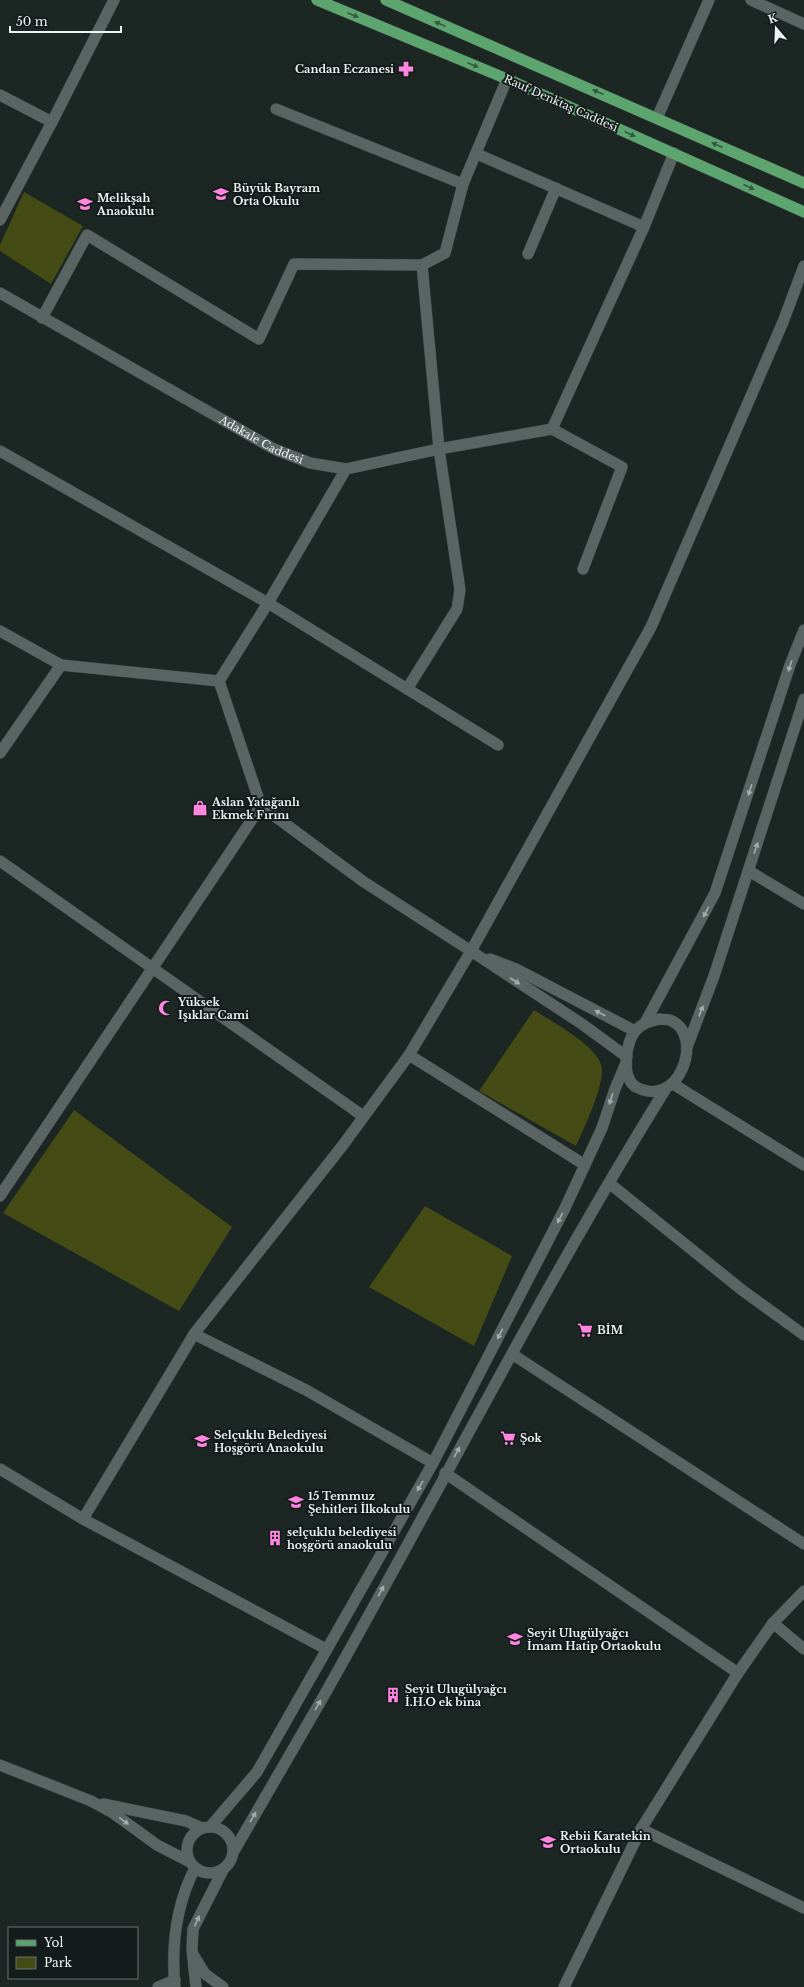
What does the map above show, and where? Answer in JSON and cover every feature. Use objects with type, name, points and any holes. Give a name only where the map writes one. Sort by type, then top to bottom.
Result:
[{"type":"main road","name":"Rauf Denktaş Caddesi","points":[[316,0],[507,79],[804,212]]},
{"type":"main road","points":[[388,0],[804,183]]},
{"type":"street","points":[[0,220],[114,0]]},
{"type":"street","points":[[657,118],[709,0]]},
{"type":"street","points":[[751,0],[804,24]]},
{"type":"street","points":[[42,318],[87,235],[259,339],[294,264],[422,265],[445,253],[464,184],[507,79]]},
{"type":"street","points":[[0,95],[52,122]]},
{"type":"street","points":[[276,109],[464,184]]},
{"type":"street","points":[[477,154],[644,226]]},
{"type":"street","points":[[583,569],[622,468],[552,429],[644,226],[674,154]]},
{"type":"street","points":[[528,254],[556,188]]},
{"type":"street","points":[[407,690],[457,609],[460,590],[439,450],[422,265]]},
{"type":"street","points":[[83,1519],[194,1334],[343,1145],[408,1055],[471,951],[651,627],[783,322],[804,266]]},
{"type":"street","name":"Adakale Caddesi","points":[[0,293],[274,449],[310,464],[346,469],[552,429]]},
{"type":"street","points":[[0,451],[268,603],[498,745]]},
{"type":"street","points":[[219,681],[268,603],[346,469]]},
{"type":"street","points":[[804,630],[790,664],[716,894],[645,1023],[635,1031],[627,1047],[626,1060],[628,1076],[634,1085],[643,1090],[669,1087],[804,1165]]},
{"type":"street","points":[[0,631],[61,665],[219,681]]},
{"type":"street","points":[[0,753],[61,665]]},
{"type":"street","points":[[219,681],[262,806],[364,882],[582,1024],[626,1060]]},
{"type":"street","points":[[196,1987],[192,1950],[194,1929],[223,1870],[232,1858],[234,1851],[322,1698],[512,1354],[609,1184],[683,1066],[687,1047],[714,976],[801,716],[804,699]]},
{"type":"street","points":[[0,1196],[262,806]]},
{"type":"street","points":[[0,861],[363,1116]]},
{"type":"street","points":[[748,871],[804,904]]},
{"type":"street","points":[[471,951],[516,969],[635,1031]]},
{"type":"street","points":[[645,1023],[660,1019],[672,1020],[680,1028],[685,1038],[687,1047]]},
{"type":"street","points":[[408,1055],[585,1165]]},
{"type":"street","points":[[158,1987],[175,1984],[174,1941],[177,1917],[192,1865],[187,1854],[188,1842],[195,1832],[206,1827],[257,1772],[433,1462],[565,1208],[602,1128],[626,1060]]},
{"type":"street","points":[[609,1184],[742,1290],[804,1335]]},
{"type":"street","points":[[194,1334],[306,1390],[433,1462]]},
{"type":"street","points":[[512,1354],[804,1544]]},
{"type":"street","points":[[0,1469],[83,1519],[326,1649]]},
{"type":"street","points":[[446,1473],[738,1673]]},
{"type":"street","points":[[564,1987],[641,1829],[738,1673],[773,1623],[804,1591]]},
{"type":"street","points":[[773,1623],[804,1649]]},
{"type":"street","points":[[0,1764],[91,1801],[113,1813],[157,1845],[209,1874],[223,1870]]},
{"type":"street","points":[[91,1801],[186,1821],[225,1832],[233,1844],[234,1851]]},
{"type":"street","points":[[641,1829],[804,1908]]},
{"type":"street","points":[[192,1950],[206,1974],[223,1987]]},
{"type":"green space","points":[[24,192],[83,226],[51,284],[0,251],[0,245]]},
{"type":"green space","points":[[534,1010],[590,1048],[597,1056],[601,1064],[602,1072],[598,1093],[576,1146],[479,1091]]},
{"type":"green space","points":[[74,1110],[232,1227],[179,1311],[3,1213]]},
{"type":"green space","points":[[425,1206],[512,1256],[474,1346],[369,1287]]},
{"type":"place","name":"Candan Eczanesi","points":[[406,69]]},
{"type":"place","name":"Büyük Bayram Orta Okulu","points":[[221,194]]},
{"type":"place","name":"Melikşah Anaokulu","points":[[85,204]]},
{"type":"place","name":"Aslan Yatağanlı Ekmek Fırını","points":[[200,808]]},
{"type":"place","name":"Yüksek Işıklar Cami","points":[[166,1008]]},
{"type":"place","name":"BİM","points":[[585,1330]]},
{"type":"place","name":"Şok","points":[[508,1438]]},
{"type":"place","name":"Selçuklu Belediyesi Hoşgörü Anaokulu","points":[[202,1441]]},
{"type":"place","name":"15 Temmuz Şehitleri İlkokulu","points":[[296,1502]]},
{"type":"place","name":"selçuklu belediyesi hoşgörü anaokulu","points":[[275,1538]]},
{"type":"place","name":"Seyit Ulugülyağcı İmam Hatip Ortaokulu","points":[[515,1639]]},
{"type":"place","name":"Seyit Ulugülyağcı İ.H.O ek bina","points":[[393,1695]]},
{"type":"place","name":"Rebii Karatekin Ortaokulu","points":[[548,1842]]}]
